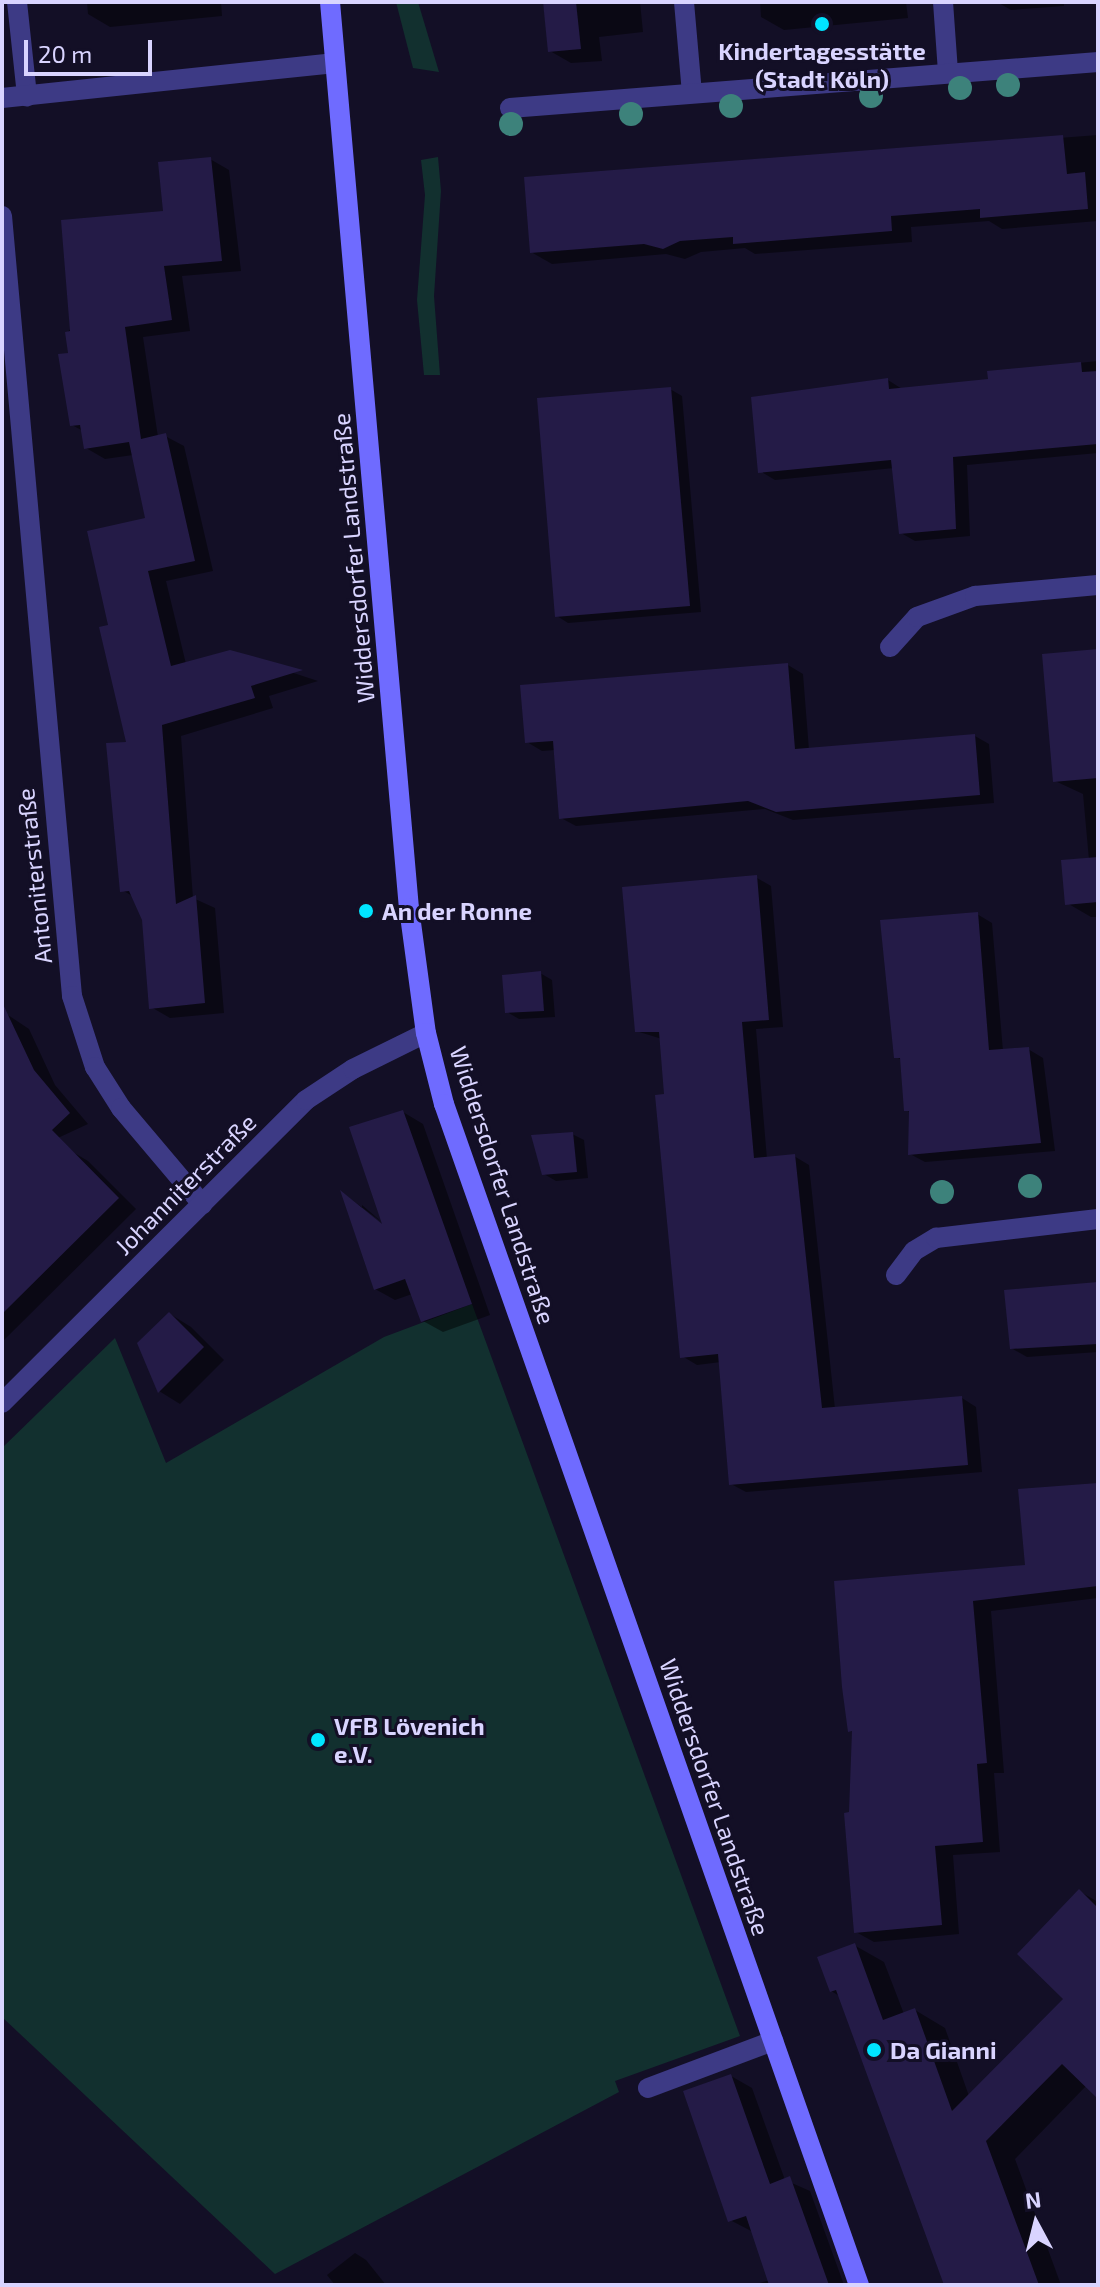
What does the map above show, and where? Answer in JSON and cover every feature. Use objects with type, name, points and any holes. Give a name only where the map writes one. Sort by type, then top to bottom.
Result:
[{"type":"street","points":[[17,2],[27,96]]},
{"type":"street","name":"Widdersdorfer Landstraße","points":[[330,2],[409,908],[426,1033],[444,1104],[859,2285]]},
{"type":"street","points":[[684,2],[692,93]]},
{"type":"street","points":[[943,2],[948,71]]},
{"type":"street","points":[[510,108],[948,71],[1098,62]]},
{"type":"street","points":[[2,98],[335,63]]},
{"type":"street","name":"Antoniterstraße","points":[[2,216],[72,996],[95,1067],[121,1108],[202,1204]]},
{"type":"street","points":[[890,647],[917,617],[975,596],[1098,585]]},
{"type":"street","name":"Johanniterstraße","points":[[2,1403],[306,1100],[353,1069],[426,1033]]},
{"type":"street","points":[[896,1275],[914,1251],[936,1238],[1098,1219]]},
{"type":"street","points":[[648,2088],[773,2041]]},
{"type":"green space","points":[[396,2],[418,2],[439,72],[413,68]]},
{"type":"green space","points":[[438,157],[441,191],[434,296],[440,375],[424,375],[417,300],[425,195],[421,160]]},
{"type":"green space","name":"VFB Lövenich e.V.","points":[[472,1304],[740,2036],[615,2081],[619,2092],[275,2274],[2,2017],[2,1448],[115,1338],[166,1463],[384,1337]]},
{"type":"building","points":[[543,2],[576,2],[581,49],[548,52]]},
{"type":"building","points":[[1063,135],[1067,174],[1085,172],[1088,209],[980,218],[980,209],[891,216],[892,231],[733,244],[733,237],[680,241],[663,249],[644,244],[530,253],[524,177]]},
{"type":"building","points":[[211,157],[222,261],[164,266],[172,320],[125,327],[141,439],[166,433],[195,561],[148,571],[171,666],[230,650],[303,670],[251,686],[255,698],[162,725],[176,904],[196,895],[205,1003],[149,1009],[142,920],[129,891],[120,892],[106,743],[126,742],[99,627],[108,625],[87,531],[145,518],[129,442],[84,449],[80,425],[70,426],[58,354],[68,353],[65,332],[70,331],[61,220],[163,211],[158,162]]},
{"type":"building","points":[[1081,362],[1082,372],[1098,371],[1098,444],[953,457],[956,529],[899,534],[891,460],[758,473],[751,397],[888,378],[889,389],[988,379],[987,371]]},
{"type":"building","points":[[671,387],[690,606],[555,617],[537,398]]},
{"type":"building","points":[[1098,649],[1098,778],[1053,782],[1042,654]]},
{"type":"building","points":[[788,663],[795,749],[975,734],[980,795],[776,812],[748,801],[559,819],[553,741],[525,743],[520,685]]},
{"type":"building","points":[[1098,857],[1098,902],[1065,905],[1061,860]]},
{"type":"building","points":[[757,875],[769,1020],[742,1022],[754,1158],[795,1154],[822,1408],[962,1396],[968,1465],[729,1485],[718,1354],[680,1358],[655,1095],[664,1094],[659,1032],[635,1032],[622,887]]},
{"type":"building","points":[[978,912],[989,1050],[1029,1047],[1041,1143],[908,1155],[909,1111],[904,1111],[900,1058],[894,1058],[880,920]]},
{"type":"building","points":[[541,971],[544,1011],[505,1013],[502,975]]},
{"type":"building","points":[[2,1002],[34,1070],[70,1113],[52,1130],[119,1198],[2,1314]]},
{"type":"building","points":[[403,1110],[472,1304],[421,1322],[405,1279],[374,1290],[340,1190],[382,1224],[349,1127]]},
{"type":"building","points":[[573,1132],[577,1172],[542,1175],[531,1135]]},
{"type":"building","points":[[1098,1282],[1098,1344],[1010,1349],[1004,1290]]},
{"type":"building","points":[[169,1312],[204,1347],[158,1393],[137,1343]]},
{"type":"building","points":[[1098,1483],[1098,1586],[973,1601],[987,1763],[977,1764],[983,1842],[935,1846],[942,1925],[854,1933],[844,1813],[849,1812],[852,1731],[848,1732],[842,1687],[834,1581],[1025,1565],[1018,1489]]},
{"type":"building","points":[[1079,1889],[1098,1908],[1098,2099],[1062,2064],[986,2141],[1039,2285],[944,2285],[836,1990],[830,1992],[817,1957],[855,1943],[883,2020],[915,2008],[952,2111],[1063,1999],[1017,1954]]},
{"type":"building","points":[[731,2074],[770,2184],[790,2176],[829,2285],[769,2285],[746,2216],[728,2222],[683,2091]]},
{"type":"place","name":"Kindertagesstätte (Stadt Köln)","points":[[822,24]]},
{"type":"place","name":"An der Ronne","points":[[366,911]]},
{"type":"place","name":"VFB Lövenich e.V.","points":[[318,1740]]},
{"type":"place","name":"Da Gianni","points":[[874,2050]]}]
